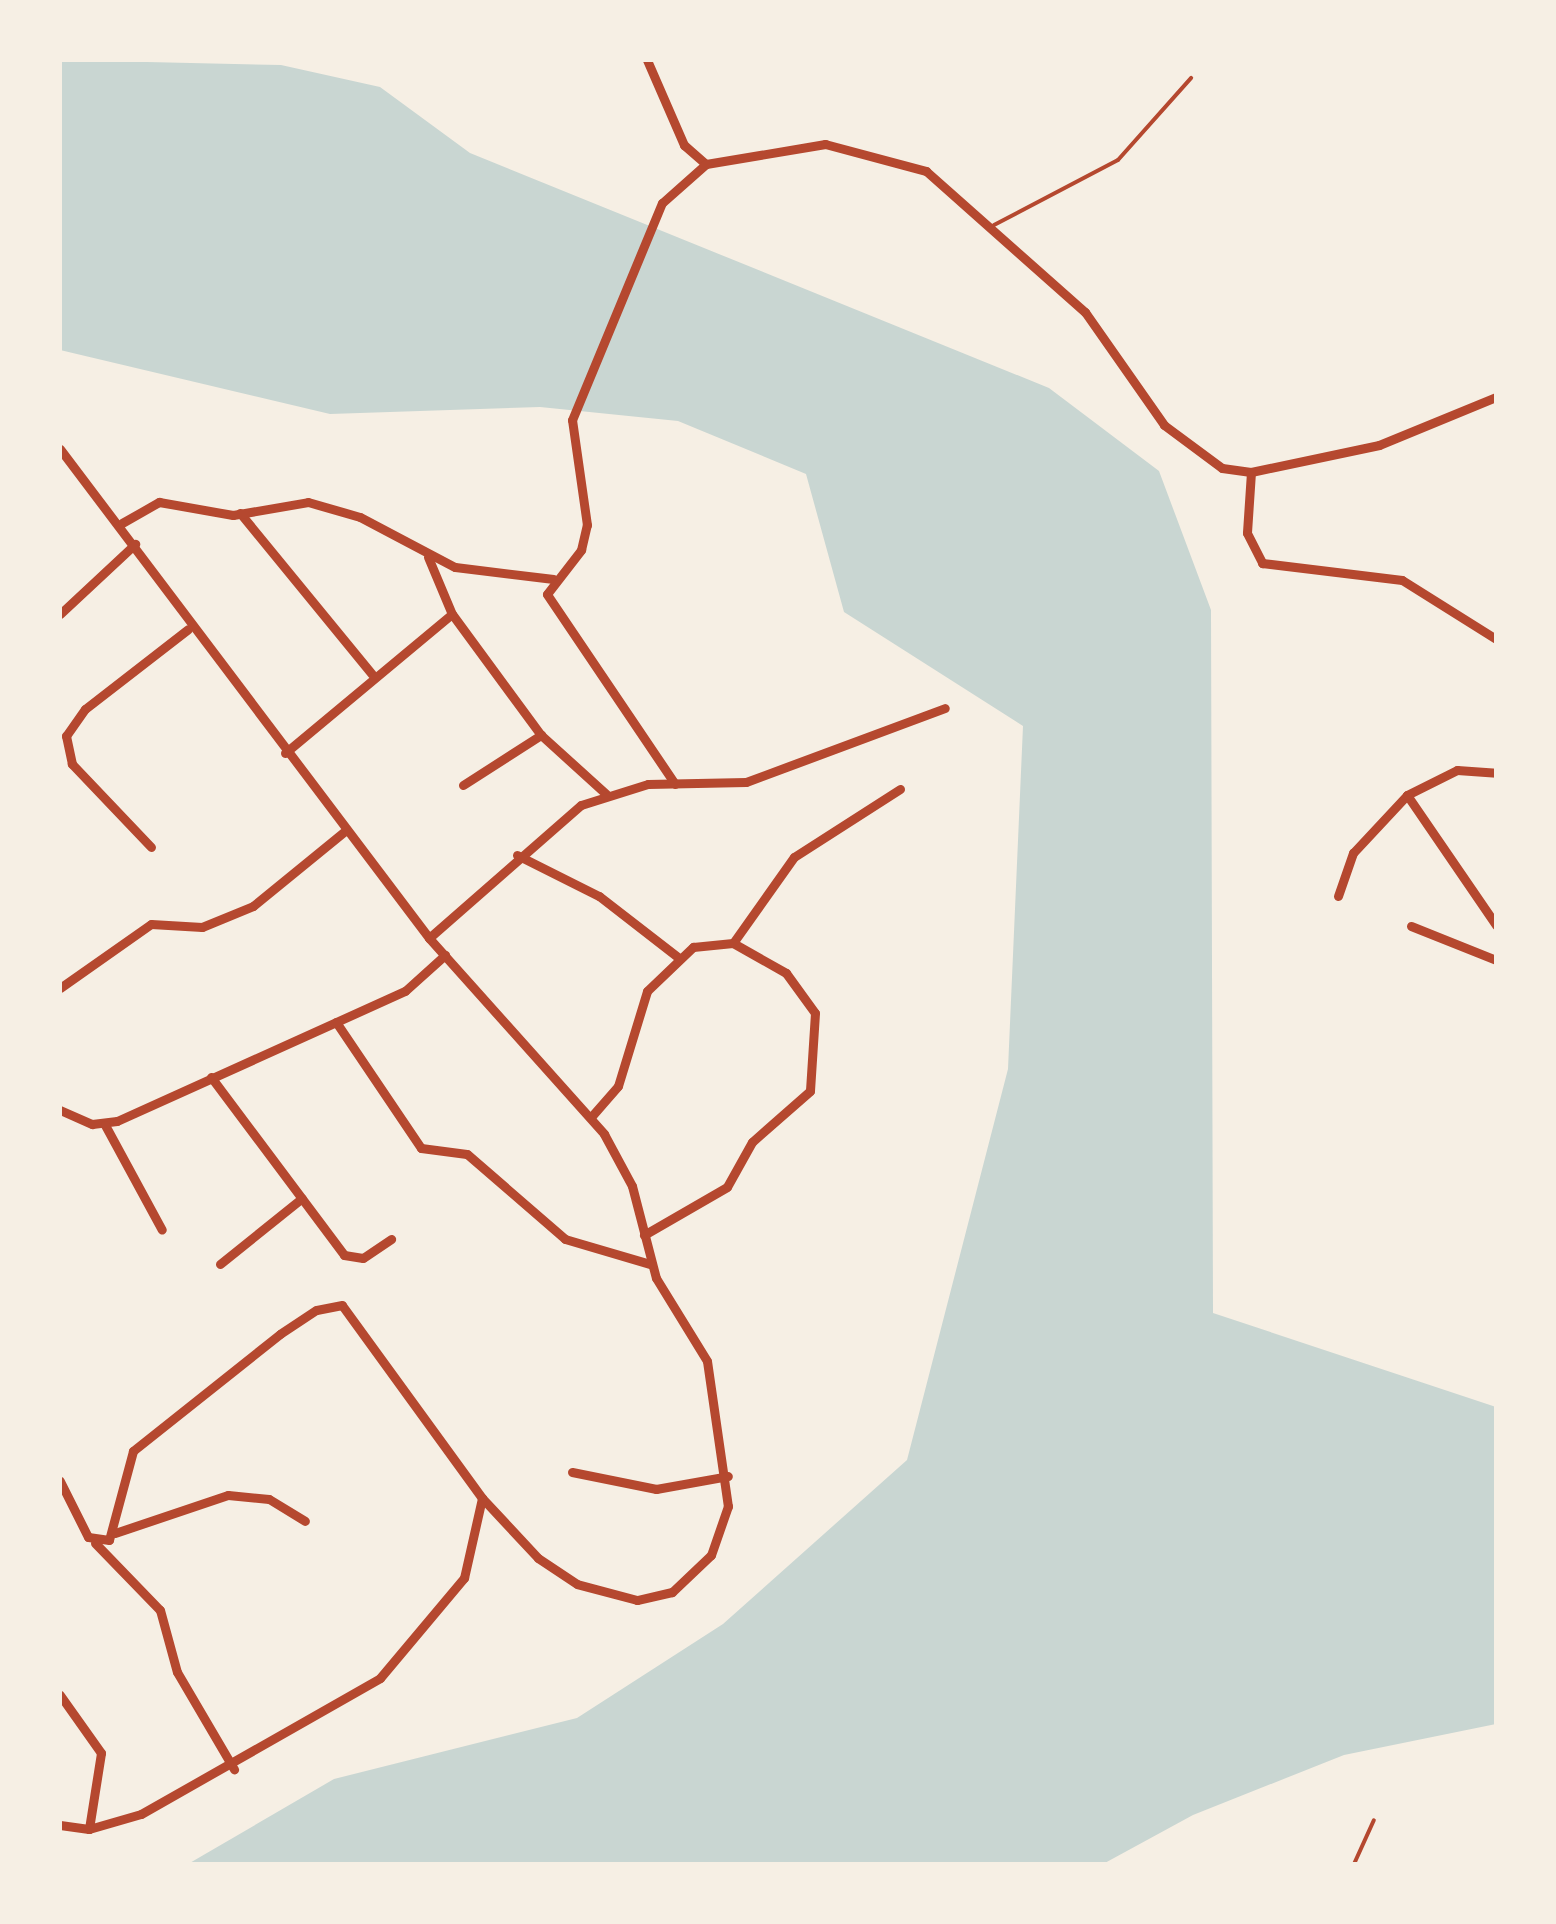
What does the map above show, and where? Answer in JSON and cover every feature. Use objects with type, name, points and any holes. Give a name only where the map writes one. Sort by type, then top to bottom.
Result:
[{"type":"street","points":[[647,60],[684,144],[706,164]]},
{"type":"street","points":[[675,784],[550,606],[553,579],[581,550],[588,525],[572,420],[662,203],[706,164],[800,144],[873,150],[926,170],[994,225],[1102,332],[1188,450],[1251,472],[1379,445],[1496,397]]},
{"type":"street","points":[[60,449],[122,523],[188,629],[429,938],[590,1117],[632,1186],[650,1264],[707,1361],[728,1476],[722,1533],[698,1573],[637,1600],[557,1573],[482,1498],[353,1312],[330,1305],[133,1451],[120,1472],[114,1533]]},
{"type":"street","points":[[1251,472],[1247,533],[1262,563],[1402,580],[1496,640]]},
{"type":"street","points":[[122,523],[173,500],[240,513],[308,502],[360,517],[428,558],[553,579]]},
{"type":"street","points":[[240,513],[372,674]]},
{"type":"street","points":[[60,614],[135,544]]},
{"type":"street","points":[[428,558],[452,614],[542,735],[606,794]]},
{"type":"street","points":[[285,753],[372,674],[452,614]]},
{"type":"street","points":[[1485,632],[1496,623]]},
{"type":"street","points":[[152,847],[72,764],[66,736],[96,700],[188,629]]},
{"type":"street","points":[[429,938],[517,854],[606,794],[675,784],[746,782],[945,708]]},
{"type":"street","points":[[463,785],[542,735]]},
{"type":"street","points":[[1338,896],[1353,853],[1407,795],[1457,770],[1496,773]]},
{"type":"street","points":[[590,1117],[618,1086],[635,1012],[679,958],[733,943],[794,857],[900,790]]},
{"type":"street","points":[[1407,795],[1496,924]]},
{"type":"street","points":[[60,988],[151,924],[202,927],[253,906],[346,831]]},
{"type":"street","points":[[517,854],[598,896],[679,958]]},
{"type":"street","points":[[1412,926],[1496,960]]},
{"type":"street","points":[[644,1235],[727,1187],[752,1142],[810,1091],[815,1013],[786,974],[733,943]]},
{"type":"street","points":[[60,1110],[105,1125],[405,991],[445,955]]},
{"type":"street","points":[[336,1022],[421,1148],[467,1154],[565,1239],[650,1264]]},
{"type":"street","points":[[211,1077],[344,1255],[363,1258],[391,1240]]},
{"type":"street","points":[[105,1125],[162,1230]]},
{"type":"street","points":[[220,1264],[302,1198]]},
{"type":"street","points":[[572,1472],[656,1489],[728,1476]]},
{"type":"street","points":[[60,1481],[93,1541],[160,1610],[177,1672],[234,1770]]},
{"type":"street","points":[[93,1541],[228,1494],[269,1500],[306,1520]]},
{"type":"street","points":[[60,1826],[89,1830],[234,1770],[330,1714],[420,1638],[474,1554],[482,1498]]},
{"type":"street","points":[[60,1695],[101,1753],[89,1830]]},
{"type":"lane","points":[[994,225],[1118,160],[1191,78]]},
{"type":"lane","points":[[1354,1864],[1374,1820]]},
{"type":"shaded area","points":[[60,60],[281,65],[380,87],[470,153],[1049,388],[1159,471],[1211,610],[1213,1313],[1496,1407],[1496,1724],[1344,1755],[1193,1815],[1103,1864],[188,1864],[334,1779],[577,1718],[723,1624],[907,1460],[1008,1069],[1023,726],[844,612],[806,474],[678,421],[540,407],[330,414],[60,350]]}]
